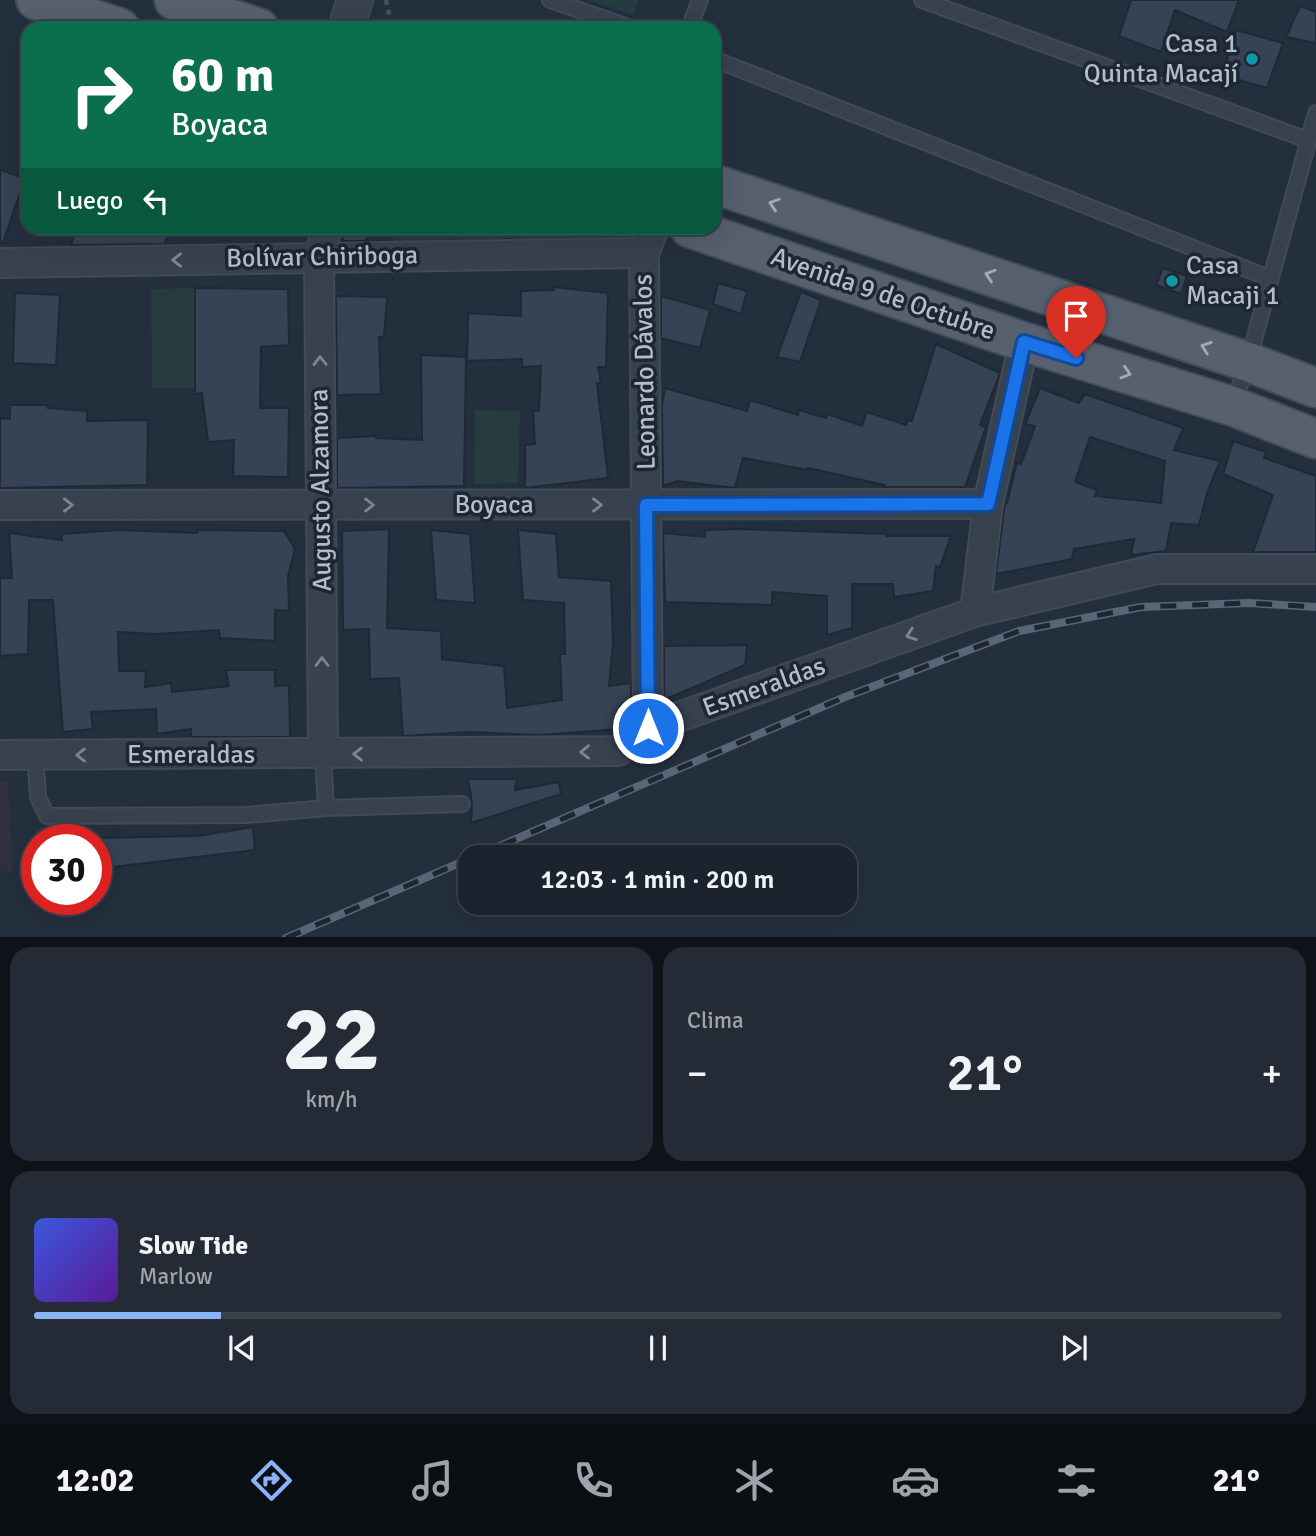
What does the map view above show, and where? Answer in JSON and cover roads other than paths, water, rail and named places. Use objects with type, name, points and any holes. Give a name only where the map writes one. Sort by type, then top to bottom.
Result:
[{"type":"main road","points":[[36,0],[99,21]]},
{"type":"main road","points":[[174,0],[238,21]]},
{"type":"main road","name":"Avenida 9 de Octubre","points":[[721,186],[1248,362],[1316,388]]},
{"type":"main road","name":"Avenida 9 de Octubre","points":[[711,235],[1024,342],[1232,406],[1316,439]]},
{"type":"street","points":[[348,21],[355,0]]},
{"type":"street","name":"Augusto Alzamora","points":[[323,755],[318,257],[325,235]]},
{"type":"street","name":"Bolívar Chiriboga","points":[[0,262],[318,257],[649,240]]},
{"type":"street","name":"Leonardo Dávalos","points":[[648,728],[646,505],[649,240]]},
{"type":"street","points":[[975,612],[988,504],[1024,342]]},
{"type":"street","name":"Boyaca","points":[[0,505],[988,504]]},
{"type":"street","name":"Esmeraldas","points":[[0,755],[618,751],[648,728],[975,612],[1157,569],[1316,569]]},
{"type":"lane","points":[[550,0],[611,21]]},
{"type":"lane","points":[[692,21],[700,0]]},
{"type":"lane","points":[[922,0],[1308,140]]},
{"type":"lane","points":[[721,62],[1269,278]]},
{"type":"lane","points":[[1232,406],[1248,362],[1316,113]]},
{"type":"lane","points":[[35,755],[38,797],[47,816],[247,815],[326,808],[462,804]]},
{"type":"lane","points":[[323,755],[326,808]]},
{"type":"railway","points":[[502,845],[845,697],[1019,631],[1141,607],[1249,603],[1316,607]]},
{"type":"railway","points":[[288,937],[458,864]]},
{"type":"place","name":"Casa 1 Quinta Macají","points":[[1252,59]]},
{"type":"place","name":"Casa Macaji 1","points":[[1172,281]]}]
